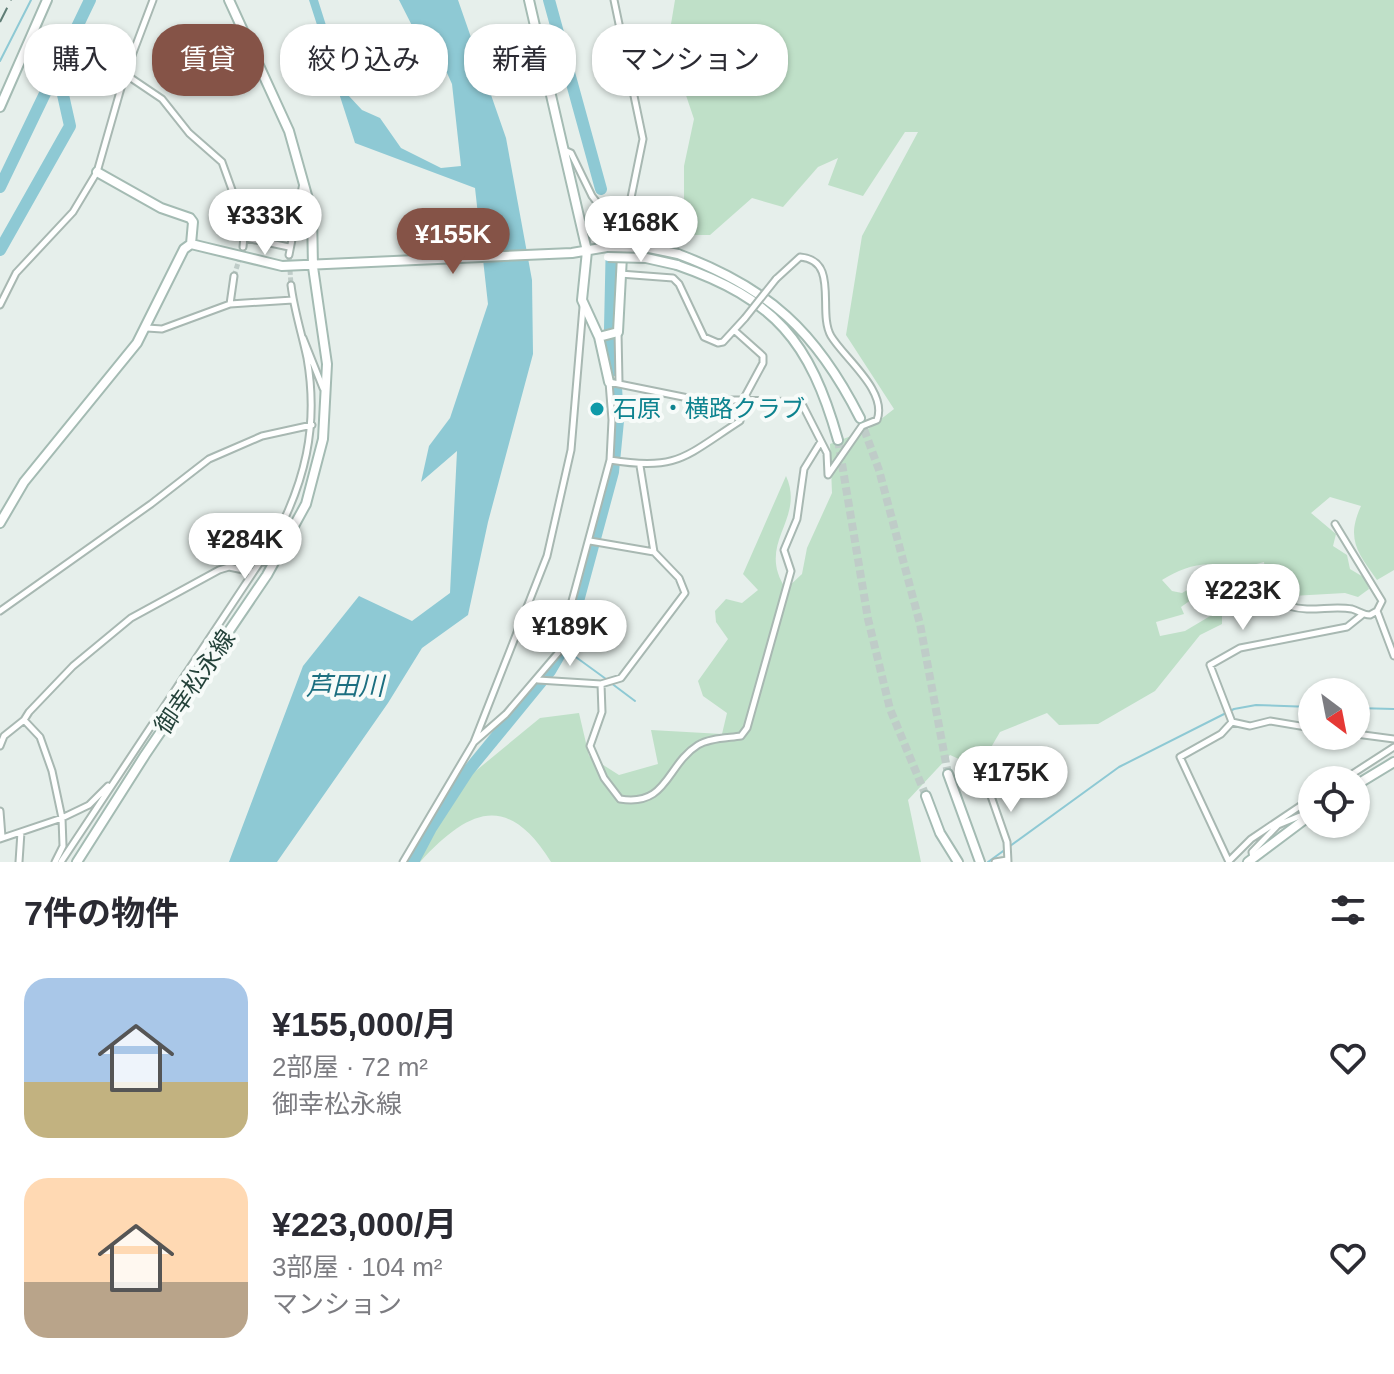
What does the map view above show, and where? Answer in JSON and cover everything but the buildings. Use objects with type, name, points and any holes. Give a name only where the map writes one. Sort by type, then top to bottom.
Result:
[{"type":"main road","points":[[37,24],[47,0]]},
{"type":"main road","name":"御幸松永線","points":[[77,862],[145,755],[243,614],[293,531],[316,473],[327,405],[327,364],[313,267],[312,213],[305,181],[272,92],[229,0]]},
{"type":"main road","points":[[529,0],[587,251],[584,306],[599,337],[609,382]]},
{"type":"main road","points":[[0,107],[24,53]]},
{"type":"main road","points":[[0,523],[24,482],[147,328],[184,249],[191,244],[193,222],[190,218],[161,208],[97,172]]},
{"type":"main road","points":[[599,337],[618,332],[623,237]]},
{"type":"main road","points":[[191,244],[256,263],[313,267],[587,251],[677,265],[739,289],[789,333],[820,382],[838,440]]},
{"type":"main road","points":[[607,252],[649,248],[678,254],[724,271],[774,305],[828,363],[860,418]]},
{"type":"main road","points":[[1370,777],[1394,762]]},
{"type":"main road","points":[[948,774],[980,861]]},
{"type":"main road","points":[[926,796],[940,833],[958,862]]},
{"type":"main road","points":[[1251,860],[1298,823]]},
{"type":"street","points":[[136,43],[153,0]]},
{"type":"street","points":[[614,0],[643,139],[623,237]]},
{"type":"street","points":[[136,82],[162,99],[189,133],[222,162],[245,226],[243,247]]},
{"type":"street","points":[[0,305],[16,273],[73,212],[97,172],[118,96]]},
{"type":"street","points":[[564,150],[571,153],[592,196],[623,237]]},
{"type":"street","points":[[289,255],[299,213],[299,188],[305,181]]},
{"type":"street","points":[[246,238],[289,247]]},
{"type":"street","points":[[403,862],[474,742],[538,680],[558,653],[613,461],[609,382],[698,400],[801,402],[827,453],[828,475],[862,426],[877,420],[878,404],[870,387],[829,334],[825,281],[814,260],[800,257],[776,279],[723,342],[710,342],[704,337],[679,284],[673,278],[619,274]]},
{"type":"street","points":[[230,304],[234,276]]},
{"type":"street","points":[[58,862],[255,570],[282,526],[297,490],[312,425],[311,394],[291,285]]},
{"type":"street","points":[[147,328],[162,329],[230,304],[293,300]]},
{"type":"street","points":[[474,742],[475,732],[528,610],[559,510],[573,435],[584,306]]},
{"type":"street","points":[[613,461],[640,466],[673,463],[740,421],[743,400],[763,363],[763,356],[734,330]]},
{"type":"street","points":[[618,332],[619,382]]},
{"type":"street","points":[[301,334],[318,368],[327,405]]},
{"type":"street","points":[[0,611],[209,459],[248,441],[312,425]]},
{"type":"street","points":[[606,683],[602,712],[590,746],[604,778],[620,799],[645,799],[656,793],[688,752],[701,742],[741,736],[747,728],[791,571],[784,550],[797,519],[804,469],[820,443]]},
{"type":"street","points":[[538,680],[606,683],[628,671],[685,593],[679,578],[654,552],[640,466]]},
{"type":"street","points":[[1335,524],[1382,601],[1377,611],[1394,656]]},
{"type":"street","points":[[255,570],[293,531]]},
{"type":"street","points":[[590,541],[654,552]]},
{"type":"street","points":[[0,746],[4,736],[24,720],[73,666],[131,618],[219,570],[229,567],[255,570]]},
{"type":"street","points":[[1232,590],[1244,587],[1266,590],[1286,605],[1315,611],[1352,609],[1362,615]]},
{"type":"street","points":[[1230,720],[1210,665],[1266,641],[1316,636],[1347,627],[1362,615],[1377,611]]},
{"type":"street","points":[[24,720],[45,746],[62,818],[63,846],[58,862]]},
{"type":"street","points":[[1230,720],[1250,726],[1270,721],[1298,726]]},
{"type":"street","points":[[1230,720],[1221,734],[1180,757],[1229,862],[1298,808]]},
{"type":"street","points":[[1370,736],[1394,739]]},
{"type":"street","points":[[1365,766],[1394,747]]},
{"type":"street","points":[[984,776],[1007,842],[1008,861],[995,862]]},
{"type":"street","points":[[0,811],[1,838],[62,818],[89,805],[109,785]]},
{"type":"street","points":[[1251,860],[1252,852],[1276,824],[1298,817]]},
{"type":"street","points":[[19,862],[21,832]]},
{"type":"green space","points":[[675,0],[1394,0],[1394,570],[1377,580],[1359,553],[1354,537],[1361,506],[1330,497],[1311,513],[1336,534],[1333,546],[1347,555],[1350,569],[1365,578],[1369,589],[1358,597],[1345,593],[1292,596],[1266,581],[1264,562],[1234,570],[1225,566],[1197,565],[1162,580],[1172,591],[1182,593],[1201,582],[1224,586],[1219,591],[1208,588],[1181,607],[1184,614],[1156,622],[1160,636],[1185,631],[1222,609],[1222,624],[1200,635],[1155,691],[1098,724],[1059,725],[1047,713],[1000,732],[979,768],[950,755],[908,800],[921,862],[551,862],[535,839],[519,825],[503,817],[487,816],[471,820],[455,830],[420,862],[406,862],[472,774],[540,718],[579,713],[589,756],[619,775],[658,764],[651,730],[722,734],[727,713],[703,696],[698,681],[728,639],[716,622],[715,611],[726,599],[742,603],[758,590],[743,574],[786,476],[790,506],[776,558],[778,573],[786,589],[802,574],[807,548],[832,493],[830,444],[867,430],[894,409],[846,335],[862,236],[918,132],[905,132],[863,196],[828,185],[838,158],[818,167],[783,207],[752,198],[710,235],[684,235],[684,166],[694,119],[686,96],[788,96],[788,24],[671,24]]},
{"type":"water","name":"芦田川","points":[[309,0],[318,0],[326,24],[317,24]]},
{"type":"water","name":"芦田川","points":[[399,0],[458,0],[466,24],[464,96],[491,96],[506,138],[532,280],[533,354],[488,522],[468,615],[422,648],[388,703],[277,862],[229,862],[303,666],[359,596],[412,621],[450,593],[457,451],[421,482],[429,446],[450,418],[488,304],[475,188],[355,143],[340,96],[349,96],[362,110],[380,118],[401,148],[441,168],[461,166],[452,84],[448,75],[448,24],[411,24]]},
{"type":"waterway","points":[[0,61],[31,0]]},
{"type":"waterway","points":[[0,187],[90,0]]},
{"type":"waterway","points":[[549,0],[601,189]]},
{"type":"waterway","points":[[0,250],[70,126],[63,96]]},
{"type":"waterway","points":[[610,329],[612,236]]},
{"type":"waterway","points":[[611,342],[614,370]]},
{"type":"waterway","points":[[413,862],[468,771],[550,671],[567,642],[613,472],[618,421],[616,387]]},
{"type":"waterway","points":[[567,642],[573,655],[606,679]]},
{"type":"waterway","points":[[611,683],[635,701]]},
{"type":"waterway","points":[[988,862],[1119,767],[1234,709],[1256,705],[1298,706]]},
{"type":"waterway","points":[[1370,708],[1394,709]]},
{"type":"tunnel","points":[[234,276],[243,247]]},
{"type":"tunnel","points":[[289,255],[291,285]]},
{"type":"tunnel","points":[[860,418],[879,470],[920,624],[948,774]]},
{"type":"tunnel","points":[[838,440],[868,619],[890,709],[926,796]]},
{"type":"railway","points":[[0,22],[11,0]]},
{"type":"place","name":"石原・横路クラブ","points":[[597,409]]}]
